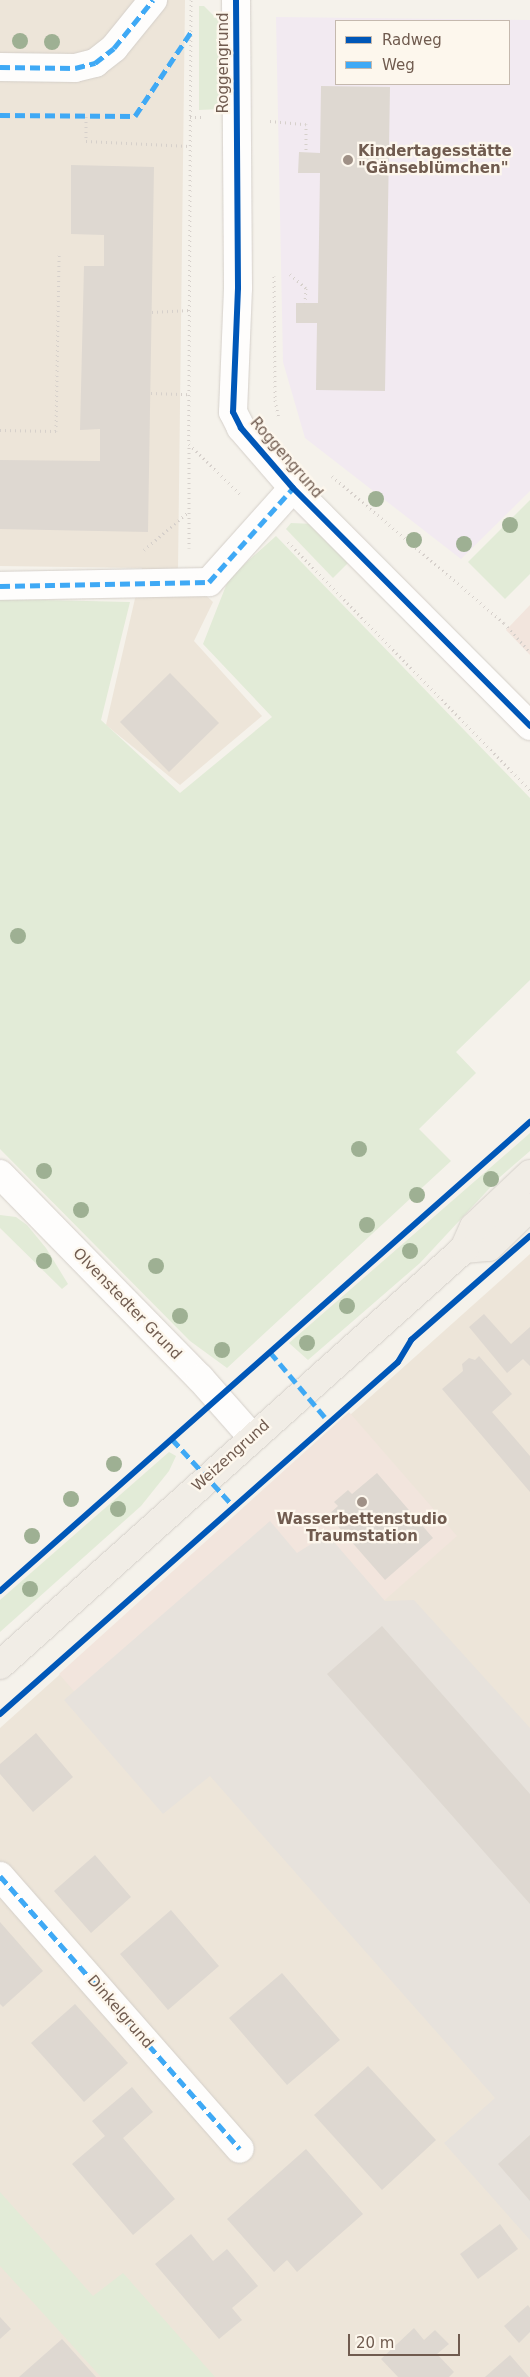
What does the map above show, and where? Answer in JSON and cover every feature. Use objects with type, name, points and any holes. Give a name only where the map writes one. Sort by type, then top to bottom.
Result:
[{"type":"main road","name":"Weizengrund","points":[[0,1665],[252,1437],[464,1249],[474,1227],[530,1174]]},
{"type":"main road","points":[[464,1249],[489,1247],[530,1207]]},
{"type":"street","points":[[0,67],[75,68],[95,63],[114,48],[153,0]]},
{"type":"street","name":"Roggengrund","points":[[236,0],[238,288],[233,412],[240,428],[293,488],[530,726]]},
{"type":"street","name":"Roggengrund","points":[[0,586],[209,582],[293,488]]},
{"type":"street","name":"Olvenstedter Grund","points":[[0,1174],[200,1378],[252,1437]]},
{"type":"street","name":"Dinkelgrund","points":[[0,1876],[240,2149]]},
{"type":"path","points":[[188,583],[191,0]]},
{"type":"path","points":[[86,116],[86,141],[190,146]]},
{"type":"path","points":[[306,135],[306,152]]},
{"type":"path","points":[[0,430],[56,431],[59,255]]},
{"type":"path","points":[[290,274],[306,288],[305,302]]},
{"type":"path","points":[[152,312],[190,310]]},
{"type":"path","points":[[151,393],[189,394]]},
{"type":"path","points":[[189,444],[530,790]]},
{"type":"path","points":[[327,472],[504,623],[530,652]]},
{"type":"shaded area","points":[[0,0],[185,0],[178,569],[213,602],[194,641],[262,716],[180,785],[106,725],[142,568],[0,566]]},
{"type":"shaded area","points":[[276,17],[530,20],[530,491],[461,559],[305,438],[283,362]]},
{"type":"shaded area","points":[[530,605],[530,655],[506,630]]},
{"type":"shaded area","points":[[530,1254],[530,2377],[0,2377],[0,1728]]},
{"type":"shaded area","points":[[349,1412],[457,1536],[165,1795],[59,1674]]},
{"type":"shaded area","points":[[270,1521],[297,1553],[327,1534],[385,1601],[414,1600],[530,1728],[530,2240],[444,2143],[495,2098],[210,1776],[163,1814],[64,1700]]},
{"type":"green space","points":[[199,6],[204,6],[222,24],[221,109],[199,110]]},
{"type":"green space","points":[[530,500],[530,574],[505,599],[468,562]]},
{"type":"green space","points":[[291,523],[314,524],[350,561],[333,578],[286,529]]},
{"type":"green space","points":[[276,536],[530,798],[530,980],[456,1052],[476,1073],[419,1129],[451,1161],[227,1368],[190,1341],[0,1149],[0,599],[130,602],[101,720],[180,793],[272,717],[203,644],[229,578]]},
{"type":"green space","points":[[530,1133],[530,1151],[500,1177],[420,1263],[308,1360],[289,1343]]},
{"type":"green space","points":[[0,1215],[16,1217],[27,1225],[46,1248],[68,1284],[62,1289],[0,1228]]},
{"type":"green space","points":[[169,1452],[176,1456],[169,1471],[141,1506],[0,1632],[0,1600]]},
{"type":"green space","points":[[0,2192],[93,2296],[123,2273],[215,2377],[101,2377],[0,2266]]},
{"type":"building","points":[[321,86],[390,87],[385,391],[316,390],[317,323],[296,323],[296,303],[318,303],[320,173],[298,173],[299,152],[320,153]]},
{"type":"building","points":[[71,165],[154,167],[148,532],[0,529],[0,460],[100,461],[100,429],[80,430],[84,266],[104,266],[104,235],[71,234]]},
{"type":"building","points":[[170,673],[219,723],[169,772],[120,722]]},
{"type":"building","points":[[484,1314],[511,1344],[530,1327],[530,1366],[523,1359],[507,1373],[469,1327]]},
{"type":"building","points":[[479,1356],[512,1394],[492,1412],[530,1456],[530,1492],[442,1389],[463,1371],[462,1364],[469,1358],[475,1360]]},
{"type":"building","points":[[377,1473],[433,1538],[385,1580],[328,1515],[338,1506],[334,1502],[348,1490],[352,1494]]},
{"type":"building","points":[[382,1626],[530,1794],[530,1904],[327,1674]]},
{"type":"building","points":[[36,1733],[73,1777],[33,1812],[0,1774],[0,1764]]},
{"type":"building","points":[[95,1855],[131,1897],[91,1933],[54,1891]]},
{"type":"building","points":[[171,1910],[219,1966],[168,2010],[120,1954]]},
{"type":"building","points":[[0,1922],[43,1971],[3,2007],[0,2004]]},
{"type":"building","points":[[282,1973],[340,2040],[287,2085],[229,2018]]},
{"type":"building","points":[[75,2004],[128,2063],[84,2102],[31,2043]]},
{"type":"building","points":[[368,2066],[436,2140],[382,2190],[314,2115]]},
{"type":"building","points":[[132,2087],[153,2112],[123,2138],[175,2199],[133,2235],[72,2164],[105,2136],[92,2121]]},
{"type":"building","points":[[530,2135],[530,2201],[498,2164]]},
{"type":"building","points":[[306,2149],[363,2214],[297,2272],[287,2260],[274,2272],[227,2219]]},
{"type":"building","points":[[500,2224],[518,2249],[478,2279],[460,2254]]},
{"type":"building","points":[[191,2234],[213,2261],[227,2249],[258,2286],[232,2308],[242,2320],[219,2339],[155,2264]]},
{"type":"building","points":[[528,2305],[530,2308],[530,2332],[519,2343],[504,2326]]},
{"type":"building","points":[[0,2317],[11,2329],[0,2339]]},
{"type":"building","points":[[414,2328],[424,2340],[435,2330],[449,2344],[437,2354],[454,2372],[449,2377],[398,2377],[381,2359]]},
{"type":"building","points":[[62,2339],[96,2377],[19,2377]]},
{"type":"building","points":[[510,2355],[529,2377],[485,2377]]},
{"type":"marked path","points":[[0,67],[75,68],[95,63],[114,48],[153,0]]},
{"type":"marked path","points":[[0,115],[135,116],[191,32]]},
{"type":"marked path","points":[[0,586],[209,582],[293,488]]},
{"type":"marked path","points":[[270,1352],[329,1422]]},
{"type":"marked path","points":[[172,1439],[234,1507]]},
{"type":"marked path","points":[[0,1876],[240,2149]]},
{"type":"cycle path","points":[[236,0],[238,288],[233,412],[241,428],[293,488],[530,726]]},
{"type":"cycle path","points":[[0,1591],[530,1122]]},
{"type":"cycle path","points":[[0,1714],[398,1362],[411,1340],[530,1236]]},
{"type":"place","name":"Kindertagesstätte \"Gänseblümchen\"","points":[[348,160]]},
{"type":"place","name":"Wasserbettenstudio Traumstation","points":[[362,1502]]}]
